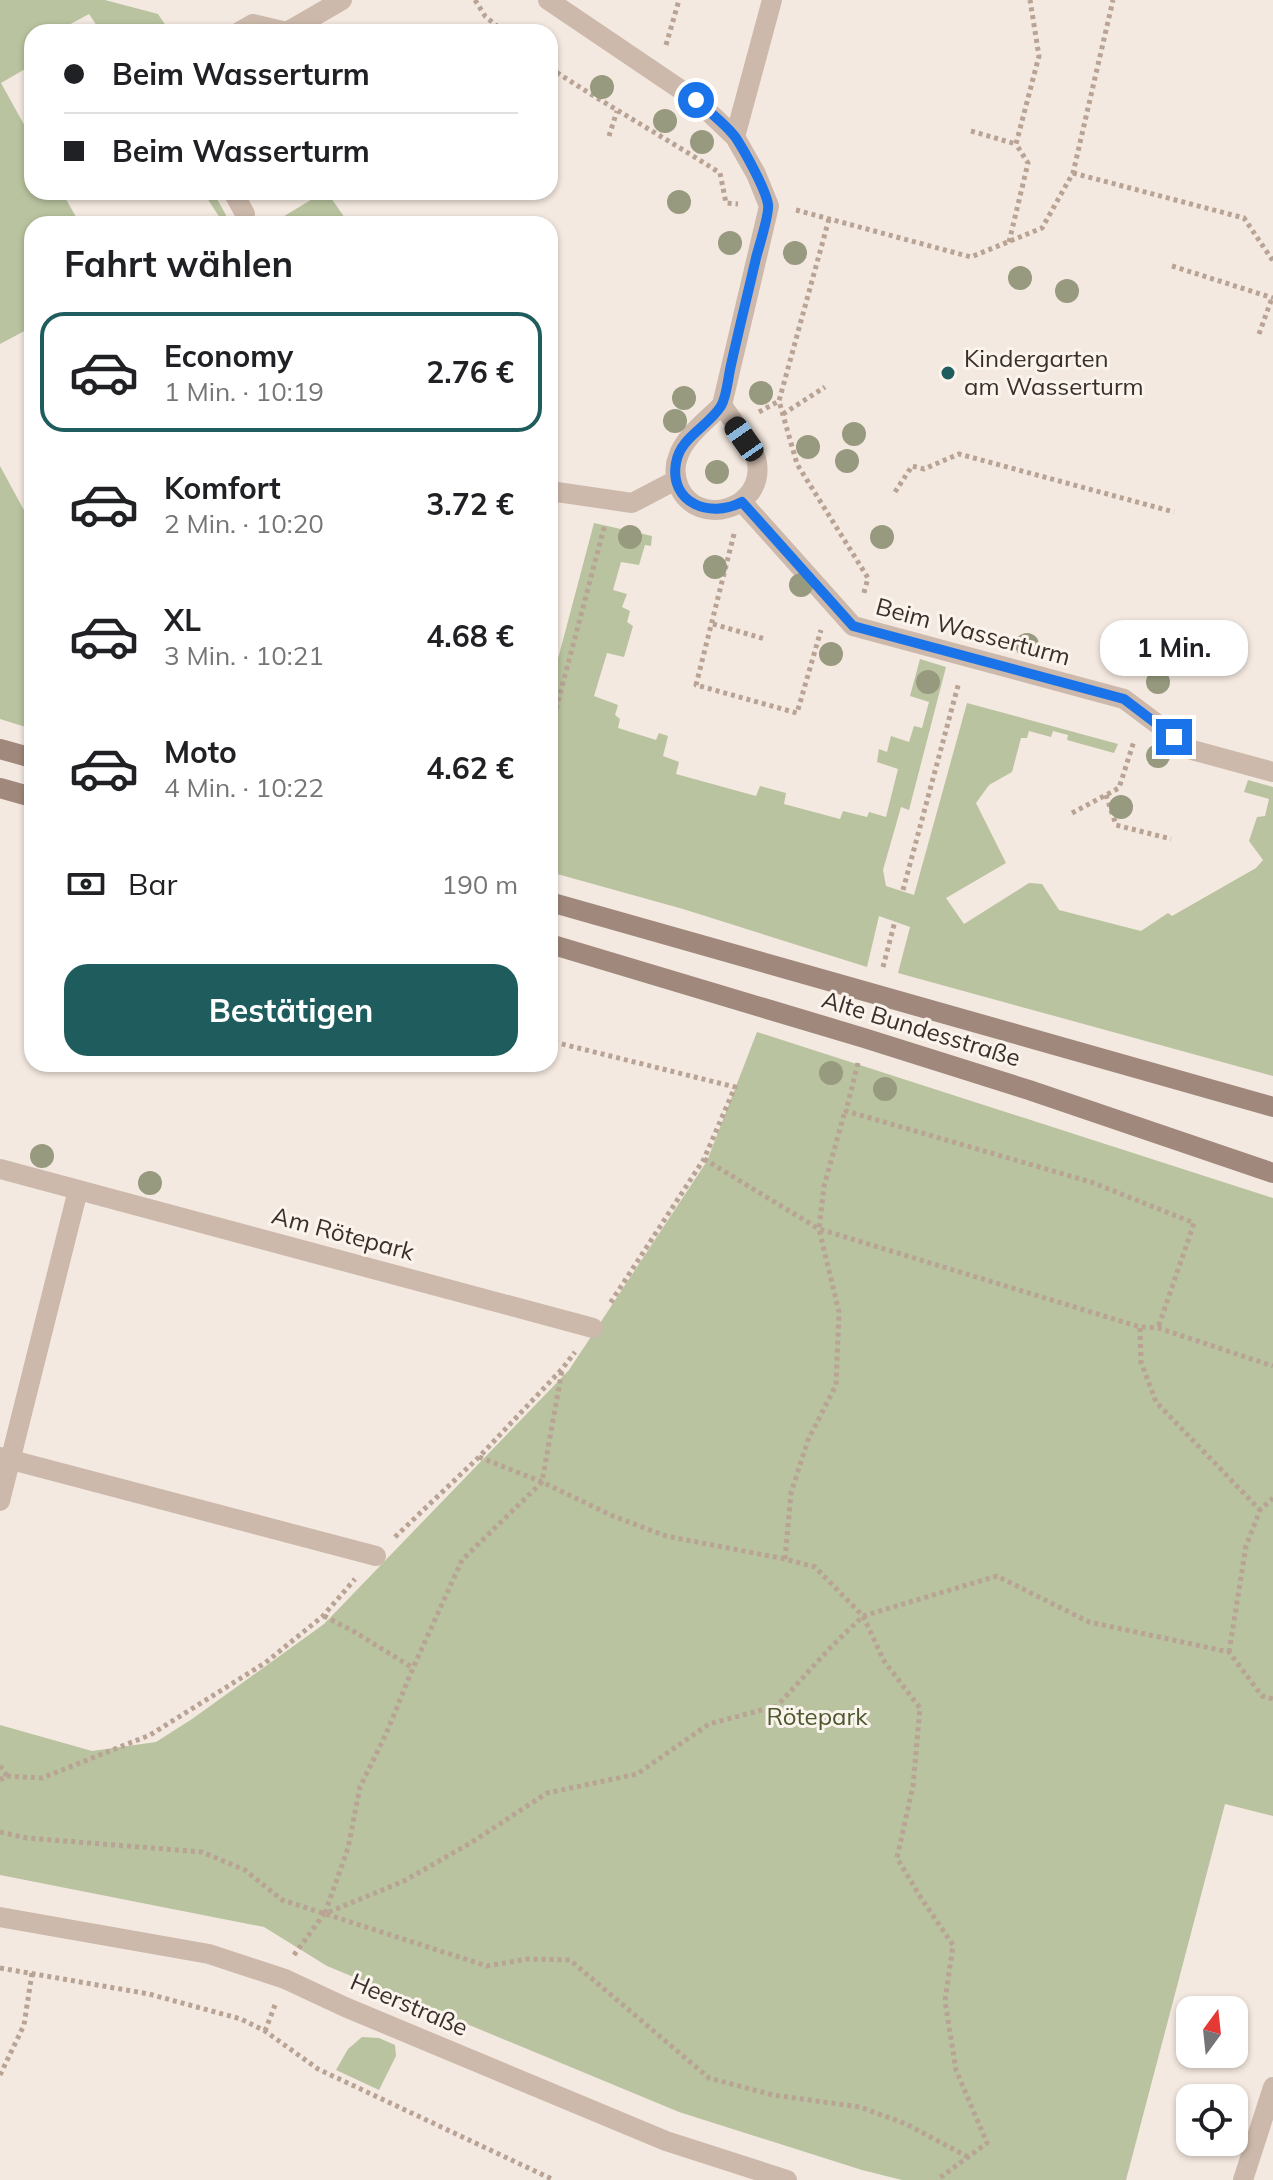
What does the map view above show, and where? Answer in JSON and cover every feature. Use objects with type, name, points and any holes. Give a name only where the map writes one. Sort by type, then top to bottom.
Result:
[{"type":"main road","points":[[0,749],[24,756]]},
{"type":"main road","points":[[0,788],[24,795]]},
{"type":"main road","name":"Alte Bundesstraße","points":[[558,904],[1273,1107]]},
{"type":"main road","name":"Alte Bundesstraße","points":[[558,946],[909,1052],[1273,1173]]},
{"type":"street","points":[[301,24],[342,0]]},
{"type":"street","points":[[548,0],[696,100],[735,137],[756,174],[769,206],[722,405],[685,443],[675,467],[676,480],[691,502],[703,509],[716,511],[742,502],[751,492],[757,465],[754,452],[722,405]]},
{"type":"street","points":[[735,137],[772,0]]},
{"type":"street","points":[[558,492],[632,503],[676,480]]},
{"type":"street","name":"Beim Wasserturm","points":[[742,502],[785,562],[853,626],[1124,699],[1192,750],[1273,772]]},
{"type":"street","name":"Am Rötepark","points":[[0,1169],[593,1328]]},
{"type":"street","points":[[0,1501],[5,1459],[78,1190]]},
{"type":"street","points":[[5,1459],[376,1556]]},
{"type":"street","name":"Heerstraße","points":[[0,1917],[209,1954],[285,1979],[666,2141],[787,2180]]},
{"type":"street","points":[[1243,2180],[1273,2087]]},
{"type":"path","points":[[475,0],[494,24]]},
{"type":"path","points":[[668,40],[679,0]]},
{"type":"path","points":[[1016,144],[1039,56],[1030,0]]},
{"type":"path","points":[[853,626],[868,578],[797,464],[779,401],[829,219],[971,257],[1042,228],[1073,173],[1113,0]]},
{"type":"path","points":[[558,73],[720,173],[726,203],[769,206]]},
{"type":"path","points":[[609,136],[617,111]]},
{"type":"path","points":[[971,131],[1016,144],[1028,163],[1009,242]]},
{"type":"path","points":[[1073,173],[1244,218],[1273,261]]},
{"type":"path","points":[[1172,266],[1272,298],[1259,334]]},
{"type":"path","points":[[783,414],[825,387]]},
{"type":"path","points":[[895,492],[912,466],[924,469],[959,454],[1174,512]]},
{"type":"path","points":[[558,702],[611,500]]},
{"type":"path","points":[[742,502],[696,685],[797,713],[829,601]]},
{"type":"path","points":[[713,624],[765,639]]},
{"type":"path","points":[[903,890],[965,657]]},
{"type":"path","points":[[748,699],[751,690]]},
{"type":"path","points":[[1072,813],[1119,788],[1142,713]]},
{"type":"path","points":[[1106,795],[1116,825],[1171,839]]},
{"type":"path","points":[[880,980],[895,921]]},
{"type":"path","points":[[4,1774],[42,1778],[150,1735],[265,1663],[323,1616],[376,1556],[479,1457],[562,1369],[593,1328],[704,1159],[735,1087],[558,1043]]},
{"type":"path","points":[[785,1559],[791,1493],[808,1440],[836,1385],[839,1312],[819,1229],[824,1186],[860,1057]]},
{"type":"path","points":[[846,1111],[1091,1182],[1194,1223],[1158,1328]]},
{"type":"path","points":[[704,1159],[819,1229],[1140,1327],[1158,1328],[1273,1366]]},
{"type":"path","points":[[1140,1327],[1141,1362],[1156,1402],[1260,1510]]},
{"type":"path","points":[[295,1954],[324,1914],[348,1848],[360,1787],[462,1560],[542,1482],[562,1369]]},
{"type":"path","points":[[479,1457],[666,1536],[815,1567],[863,1616],[884,1661],[920,1708],[913,1786],[897,1858],[953,1945],[945,2001],[956,2070],[987,2143],[937,2180]]},
{"type":"path","points":[[1229,1652],[1246,1546],[1260,1510],[1273,1498]]},
{"type":"path","points":[[324,1914],[404,1881],[472,1842],[547,1793],[637,1774],[709,1724],[777,1706],[863,1616],[997,1576],[1089,1622],[1229,1652],[1262,1696],[1273,1699]]},
{"type":"path","points":[[323,1616],[413,1668]]},
{"type":"path","points":[[0,1766],[4,1774]]},
{"type":"path","points":[[0,1780],[4,1774]]},
{"type":"path","points":[[0,1832],[27,1838],[202,1852],[245,1870],[282,1900],[487,1966],[528,1959],[570,1960],[709,2078],[773,2095],[860,2107],[906,2124],[968,2157]]},
{"type":"path","points":[[0,1968],[149,1994],[241,2019],[265,2031],[318,2069],[554,2180]]},
{"type":"path","points":[[0,2075],[24,2025],[32,1973]]},
{"type":"green space","points":[[0,0],[105,0],[158,14],[165,24],[96,24],[89,14],[71,24],[24,24],[24,70],[1,83],[24,125],[24,200],[66,200],[76,216],[24,216],[24,331],[0,344]]},
{"type":"green space","points":[[208,200],[218,200],[226,215],[219,216]]},
{"type":"green space","points":[[311,200],[332,200],[344,216],[284,216]]},
{"type":"green space","points":[[0,466],[24,510],[24,726],[0,719]]},
{"type":"green space","points":[[594,523],[652,536],[651,546],[645,545],[639,565],[621,562],[613,590],[627,594],[622,607],[630,611],[627,622],[633,626],[624,657],[607,653],[594,696],[618,705],[615,715],[620,719],[618,728],[656,740],[659,733],[668,736],[663,756],[679,762],[676,774],[756,796],[760,786],[786,793],[784,804],[840,819],[843,811],[867,817],[869,812],[886,817],[898,769],[877,762],[879,749],[887,752],[891,736],[909,742],[914,726],[922,728],[929,702],[910,696],[920,659],[946,667],[909,810],[901,807],[883,870],[886,886],[914,895],[967,703],[1118,744],[1114,753],[1067,740],[1068,735],[1053,731],[1051,737],[1029,731],[1027,738],[1021,738],[1012,772],[989,785],[976,803],[1006,863],[946,898],[964,924],[1029,883],[1042,884],[1059,910],[1141,931],[1168,913],[1172,916],[1256,868],[1263,860],[1249,841],[1257,817],[1265,816],[1269,799],[1244,792],[1248,780],[1273,787],[1273,1076],[898,973],[910,927],[879,916],[867,967],[683,909],[558,874],[558,659]]},
{"type":"green space","name":"Rötepark","points":[[757,1032],[1273,1198],[1273,1816],[1225,1804],[1126,2180],[902,2180],[862,2170],[679,2112],[327,1966],[264,1927],[0,1875],[0,1725],[92,1751],[156,1742],[324,1624],[569,1370],[707,1161]]},
{"type":"green space","points":[[362,2037],[379,2038],[395,2045],[396,2056],[379,2090],[336,2070],[348,2049]]},
{"type":"place","name":"Kindergarten am Wasserturm","points":[[948,373]]},
{"type":"route","points":[[696,100],[735,137],[756,174],[769,206],[722,405],[685,443],[678,455],[676,480],[682,492],[703,509],[729,509],[742,502],[853,626],[1124,699],[1174,737]]}]
